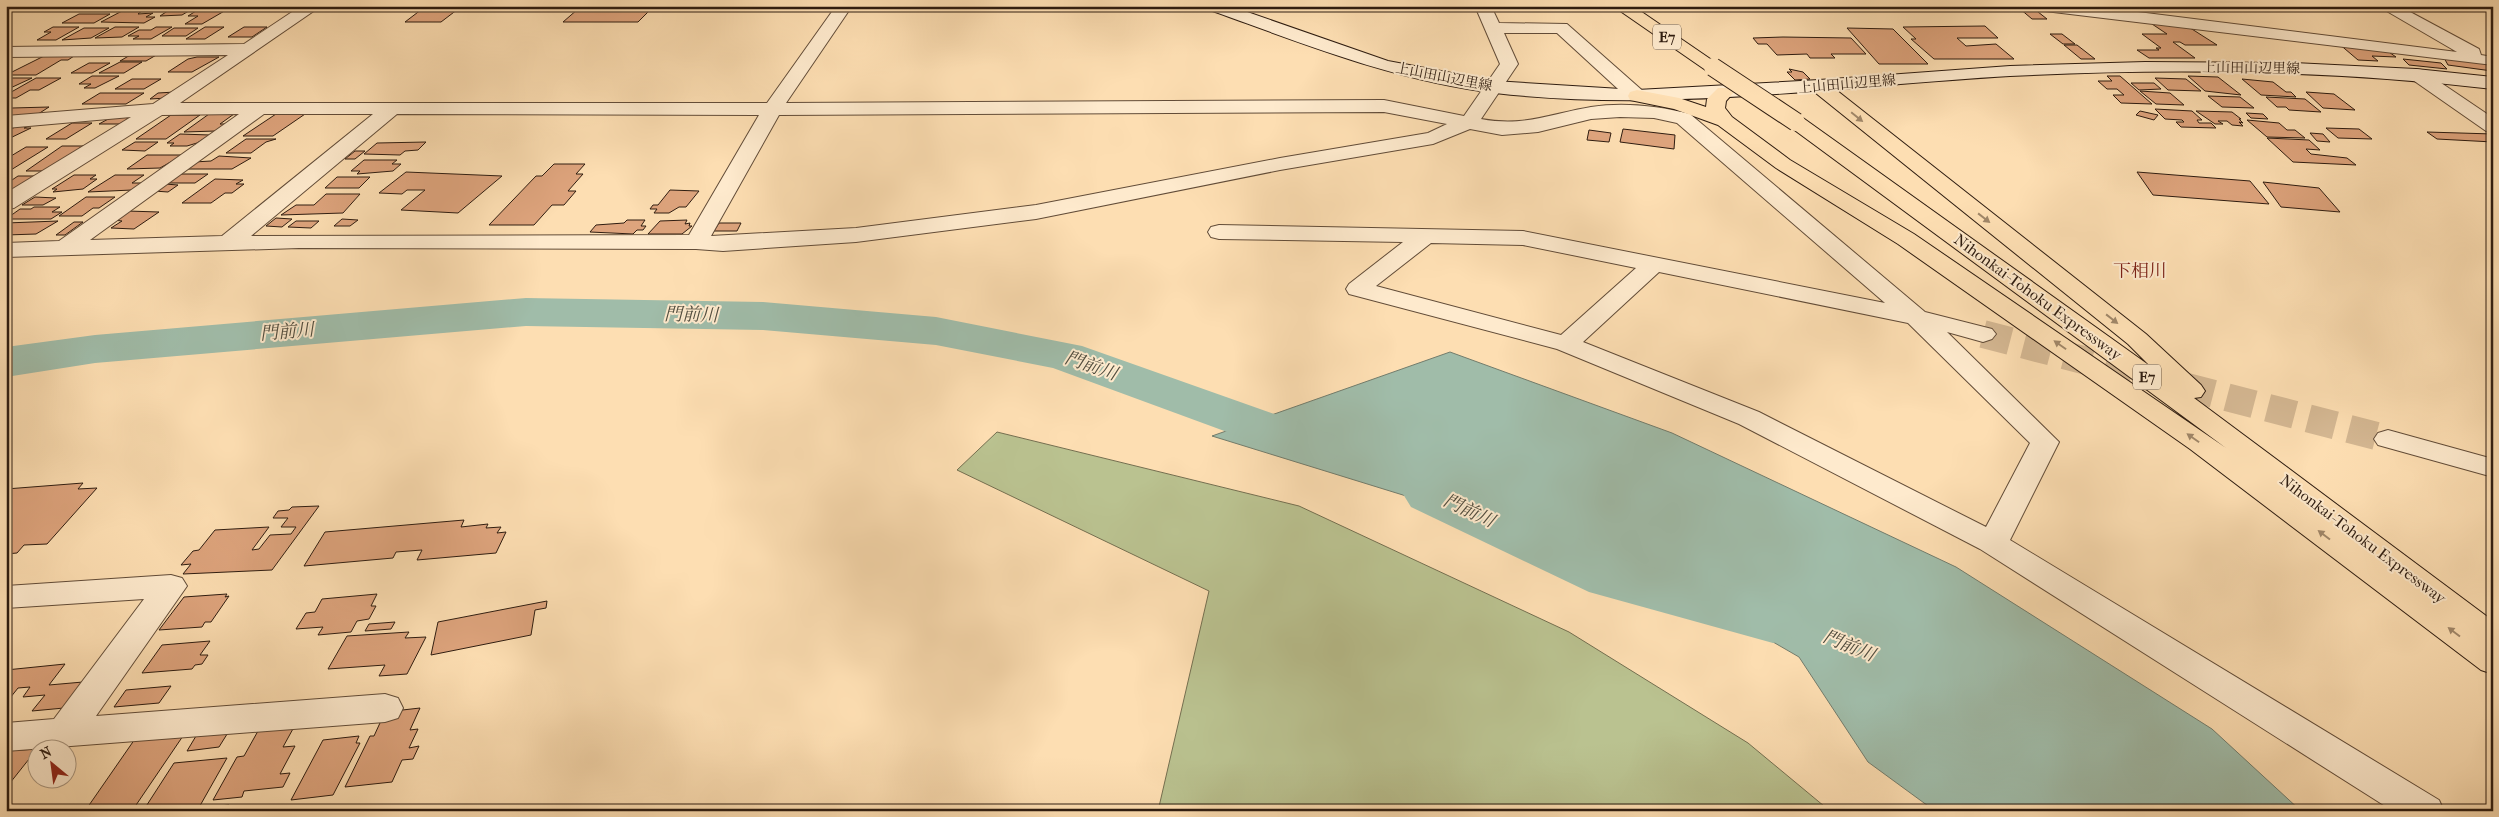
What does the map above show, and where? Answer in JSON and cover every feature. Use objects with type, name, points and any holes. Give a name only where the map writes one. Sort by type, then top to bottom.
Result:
[{"type":"highway","name":"Nihonkai-Tohoku Expressway","points":[[1621,6],[1796,122],[2013,277],[2264,464],[2493,639]]},
{"type":"highway","points":[[1820,86],[2137,339],[2264,464]]},
{"type":"highway","points":[[1725,92],[1717,99],[1716,109],[1725,121]]},
{"type":"highway","points":[[1637,96],[1680,104],[1725,121],[1783,164],[1906,239],[2192,437],[2493,662]]},
{"type":"street","points":[[6,203],[158,109],[313,6]]},
{"type":"street","points":[[696,242],[772,109],[844,6]]},
{"type":"street","name":"上山田山辺里線","points":[[1212,6],[1384,66],[1494,87],[1637,96],[1820,86],[2010,71],[2145,67],[2294,68],[2416,74],[2493,83]]},
{"type":"street","points":[[6,250],[299,241],[696,242],[723,244],[856,235],[1036,212],[1280,164],[1433,138],[1469,122],[1509,64],[1483,6]]},
{"type":"street","points":[[2045,6],[2251,30],[2490,62]]},
{"type":"street","points":[[2386,6],[2490,62]]},
{"type":"street","points":[[1492,28],[1560,28],[1637,96]]},
{"type":"street","points":[[6,52],[248,49]]},
{"type":"street","points":[[2416,74],[2493,127]]},
{"type":"street","points":[[6,122],[158,109],[260,108],[772,109],[1384,106],[1502,129],[1538,126],[1591,113],[1620,111],[1654,112],[1683,118],[1916,317],[2045,442],[1993,543]]},
{"type":"street","points":[[65,248],[260,108]]},
{"type":"street","points":[[228,243],[392,108]]},
{"type":"street","points":[[1219,232],[1523,238],[1916,317],[1983,334]]},
{"type":"street","points":[[1426,236],[1358,289],[1566,344],[1749,418],[1993,543],[2425,811]]},
{"type":"street","points":[[1566,344],[1654,264]]},
{"type":"street","points":[[2388,439],[2493,468]]},
{"type":"street","points":[[6,596],[171,586],[65,732]]},
{"type":"street","points":[[6,737],[385,708]]},
{"type":"green space","points":[[997,432],[1299,506],[1569,632],[1748,743],[1830,811],[1628,811],[1625,809],[1158,811],[1209,591],[957,470]]},
{"type":"water","points":[[1450,352],[1672,433],[1956,567],[2212,729],[2301,811],[1935,811],[1868,762],[1799,657],[1652,572],[1212,436]]},
{"type":"building","points":[[175,6],[197,6],[182,15],[160,16]]},
{"type":"building","points":[[204,6],[233,6],[202,24],[185,24],[198,16],[188,16]]},
{"type":"building","points":[[426,6],[462,6],[441,22],[405,22]]},
{"type":"building","points":[[630,8],[650,10],[638,22],[563,22],[578,9]]},
{"type":"building","points":[[2019,8],[2033,8],[2047,19],[2032,19]]},
{"type":"building","points":[[143,10],[138,14],[153,13],[146,17],[155,17],[144,23],[101,22],[122,11]]},
{"type":"building","points":[[79,14],[110,14],[94,23],[62,23]]},
{"type":"building","points":[[2152,24],[2184,24],[2217,45],[2185,45],[2180,42],[2173,42],[2195,58],[2149,58],[2137,50],[2159,50],[2156,48],[2161,48],[2142,34],[2167,34]]},
{"type":"building","points":[[1985,26],[1998,38],[1957,38],[1966,46],[1996,44],[2014,59],[1934,59],[1911,39],[1916,39],[1903,27]]},
{"type":"building","points":[[53,27],[79,27],[56,40],[37,40],[51,32],[44,32]]},
{"type":"building","points":[[115,27],[139,27],[122,37],[95,38]]},
{"type":"building","points":[[156,27],[172,27],[151,39],[133,39],[139,36],[128,36],[139,30],[151,30]]},
{"type":"building","points":[[205,27],[224,27],[205,39],[186,39]]},
{"type":"building","points":[[244,27],[267,27],[252,37],[228,37]]},
{"type":"building","points":[[84,28],[109,28],[91,38],[62,40]]},
{"type":"building","points":[[174,28],[198,28],[186,36],[162,36]]},
{"type":"building","points":[[1847,28],[1893,29],[1928,64],[1879,64]]},
{"type":"building","points":[[2050,34],[2062,34],[2075,44],[2063,44]]},
{"type":"building","points":[[1753,38],[1851,38],[1866,54],[1831,54],[1835,58],[1810,58],[1807,54],[1777,55],[1767,44],[1758,44]]},
{"type":"building","points":[[2338,43],[2386,50],[2396,57],[2372,56],[2378,61],[2358,60]]},
{"type":"building","points":[[2064,45],[2077,45],[2095,59],[2081,59]]},
{"type":"building","points":[[77,54],[68,60],[61,60],[36,75],[6,75],[46,55]]},
{"type":"building","points":[[132,54],[158,54],[146,61],[120,61]]},
{"type":"building","points":[[2443,56],[2486,62],[2492,71],[2448,65]]},
{"type":"building","points":[[219,57],[192,72],[168,72],[188,59]]},
{"type":"building","points":[[2403,59],[2441,63],[2447,69],[2409,65]]},
{"type":"building","points":[[120,62],[142,62],[124,73],[99,73]]},
{"type":"building","points":[[89,63],[110,63],[92,73],[71,73]]},
{"type":"building","points":[[1789,69],[1803,72],[1810,79],[1795,80],[1787,72],[1792,72]]},
{"type":"building","points":[[92,76],[119,76],[95,88],[84,88],[91,84],[79,84]]},
{"type":"building","points":[[2107,76],[2120,76],[2152,104],[2121,103],[2113,95],[2124,95],[2117,89],[2107,89],[2098,81],[2112,81]]},
{"type":"building","points":[[2188,76],[2218,77],[2241,95],[2205,91]]},
{"type":"building","points":[[11,78],[32,78],[6,90],[6,81]]},
{"type":"building","points":[[36,78],[61,78],[39,90],[30,90],[16,98],[6,98],[6,95]]},
{"type":"building","points":[[2155,78],[2186,79],[2201,91],[2168,90]]},
{"type":"building","points":[[132,79],[161,79],[144,89],[115,89]]},
{"type":"building","points":[[2242,79],[2273,82],[2296,97],[2261,95]]},
{"type":"building","points":[[2131,83],[2154,83],[2161,89],[2139,90]]},
{"type":"building","points":[[2140,91],[2170,93],[2184,105],[2156,104]]},
{"type":"building","points":[[175,92],[167,98],[150,99],[158,93]]},
{"type":"building","points":[[2306,92],[2334,94],[2355,110],[2323,108]]},
{"type":"building","points":[[100,93],[144,93],[126,104],[82,104]]},
{"type":"building","points":[[2208,96],[2240,97],[2254,108],[2222,107]]},
{"type":"building","points":[[2266,97],[2305,99],[2321,112],[2289,110],[2286,107],[2277,107]]},
{"type":"building","points":[[49,107],[35,116],[6,118],[6,112],[12,108]]},
{"type":"building","points":[[2155,109],[2192,111],[2202,120],[2197,120],[2199,123],[2211,123],[2216,128],[2181,127],[2176,122],[2184,122],[2182,120],[2165,119]]},
{"type":"building","points":[[2140,111],[2158,115],[2154,120],[2136,115]]},
{"type":"building","points":[[2196,111],[2232,112],[2241,119],[2239,119],[2243,123],[2239,122],[2243,126],[2232,125],[2227,121],[2218,121],[2223,124],[2215,124]]},
{"type":"building","points":[[279,112],[308,112],[273,136],[243,136]]},
{"type":"building","points":[[2246,113],[2263,114],[2268,119],[2251,118]]},
{"type":"building","points":[[209,114],[234,114],[220,124],[226,124],[216,131],[184,132]]},
{"type":"building","points":[[171,115],[200,115],[166,139],[136,139]]},
{"type":"building","points":[[134,117],[124,124],[99,124],[110,118]]},
{"type":"building","points":[[2247,120],[2279,123],[2287,130],[2295,130],[2305,138],[2267,137]]},
{"type":"building","points":[[72,123],[92,123],[66,139],[46,139]]},
{"type":"building","points":[[23,125],[29,126],[24,128],[31,128],[6,140],[6,130]]},
{"type":"building","points":[[2326,128],[2359,129],[2372,139],[2338,138]]},
{"type":"building","points":[[1623,129],[1675,135],[1674,149],[1620,142]]},
{"type":"building","points":[[1589,130],[1611,133],[1609,142],[1587,140]]},
{"type":"building","points":[[2427,132],[2493,134],[2493,142],[2437,139]]},
{"type":"building","points":[[2310,133],[2323,134],[2330,142],[2317,141]]},
{"type":"building","points":[[180,134],[210,135],[197,143],[187,146],[170,146],[174,143],[167,143]]},
{"type":"building","points":[[2267,138],[2309,140],[2320,150],[2306,149],[2311,154],[2347,158],[2356,165],[2293,162]]},
{"type":"building","points":[[246,139],[276,139],[266,142],[251,153],[226,153]]},
{"type":"building","points":[[135,142],[158,142],[145,151],[122,150]]},
{"type":"building","points":[[426,142],[418,150],[405,151],[400,155],[364,154],[377,143]]},
{"type":"building","points":[[62,146],[83,146],[78,149],[87,149],[44,171],[26,171]]},
{"type":"building","points":[[26,147],[48,147],[6,173],[6,159]]},
{"type":"building","points":[[355,151],[365,151],[355,159],[345,159]]},
{"type":"building","points":[[147,155],[183,155],[160,168],[127,169]]},
{"type":"building","points":[[219,156],[251,158],[232,169],[184,169],[194,162],[211,161]]},
{"type":"building","points":[[364,160],[397,160],[392,164],[401,164],[393,171],[357,174],[360,171],[351,171]]},
{"type":"building","points":[[554,164],[585,164],[576,174],[583,174],[568,191],[576,191],[564,205],[552,205],[534,225],[489,225],[536,176],[542,176]]},
{"type":"building","points":[[406,172],[502,176],[458,213],[401,210],[425,190],[407,190],[402,194],[379,193]]},
{"type":"building","points":[[2137,172],[2250,181],[2269,204],[2153,195]]},
{"type":"building","points":[[181,174],[208,174],[195,183],[168,183]]},
{"type":"building","points":[[74,175],[96,175],[90,179],[97,179],[83,189],[53,192],[57,189],[52,189]]},
{"type":"building","points":[[115,175],[144,175],[132,183],[142,183],[132,190],[88,192]]},
{"type":"building","points":[[18,176],[38,176],[6,197],[6,184]]},
{"type":"building","points":[[337,177],[370,177],[359,188],[325,188]]},
{"type":"building","points":[[215,179],[243,180],[236,184],[244,184],[232,193],[225,193],[211,203],[182,203]]},
{"type":"building","points":[[2263,182],[2319,188],[2340,212],[2281,207]]},
{"type":"building","points":[[165,184],[178,185],[168,192],[154,191]]},
{"type":"building","points":[[670,190],[699,191],[686,207],[679,207],[669,213],[654,213],[657,209],[650,209],[653,205],[658,205]]},
{"type":"building","points":[[326,194],[360,194],[343,213],[281,215],[296,205],[314,205]]},
{"type":"building","points":[[35,197],[56,198],[43,205],[22,205]]},
{"type":"building","points":[[86,197],[115,197],[99,208],[93,208],[82,216],[59,216]]},
{"type":"building","points":[[34,207],[60,207],[52,212],[62,212],[51,219],[6,219],[20,209],[31,209]]},
{"type":"building","points":[[127,211],[159,212],[134,229],[111,228],[122,221],[113,220]]},
{"type":"building","points":[[276,218],[292,219],[282,227],[266,226]]},
{"type":"building","points":[[342,219],[358,220],[350,226],[334,226]]},
{"type":"building","points":[[627,220],[645,220],[641,226],[646,226],[643,230],[637,230],[633,234],[590,232],[596,225],[624,223]]},
{"type":"building","points":[[687,220],[685,224],[690,223],[689,226],[692,226],[682,234],[648,234],[660,221]]},
{"type":"building","points":[[58,221],[36,234],[6,235],[6,223]]},
{"type":"building","points":[[296,221],[319,221],[311,228],[288,227]]},
{"type":"building","points":[[74,222],[83,222],[65,235],[56,235]]},
{"type":"building","points":[[719,223],[741,223],[737,231],[714,231]]},
{"type":"building","points":[[83,483],[78,489],[97,488],[47,544],[24,545],[17,553],[6,554],[6,489]]},
{"type":"building","points":[[319,506],[272,570],[183,574],[191,564],[181,565],[193,551],[199,550],[215,530],[269,527],[252,550],[259,549],[270,535],[291,534],[296,527],[281,527],[288,518],[273,518],[278,511],[289,510],[292,507]]},
{"type":"building","points":[[464,520],[461,527],[488,524],[486,528],[501,527],[497,533],[506,532],[496,553],[417,560],[422,550],[396,552],[393,558],[304,566],[325,532]]},
{"type":"building","points":[[227,594],[225,597],[229,596],[211,622],[205,622],[202,627],[159,630],[184,597]]},
{"type":"building","points":[[377,594],[371,606],[376,606],[369,619],[357,621],[351,632],[318,635],[323,627],[296,629],[306,613],[315,612],[322,599]]},
{"type":"building","points":[[547,601],[546,608],[535,610],[531,635],[431,655],[438,622]]},
{"type":"building","points":[[395,622],[391,629],[365,631],[369,624]]},
{"type":"building","points":[[409,632],[405,638],[426,637],[407,674],[379,676],[385,665],[328,669],[347,636]]},
{"type":"building","points":[[210,641],[200,655],[208,655],[202,664],[195,665],[192,669],[142,673],[162,645]]},
{"type":"building","points":[[65,664],[49,685],[83,682],[64,708],[32,711],[45,695],[23,697],[30,687],[18,688],[6,703],[6,670]]},
{"type":"building","points":[[171,686],[159,703],[114,707],[126,690]]},
{"type":"building","points":[[420,708],[410,730],[418,729],[409,748],[419,746],[413,759],[402,760],[392,782],[345,787],[370,736],[374,736],[385,712]]},
{"type":"building","points":[[234,723],[219,747],[187,751],[202,726]]},
{"type":"building","points":[[294,727],[283,747],[295,746],[280,774],[290,773],[283,787],[244,791],[242,797],[213,800],[237,757],[244,756],[258,731]]},
{"type":"building","points":[[185,733],[132,811],[85,811],[137,736]]},
{"type":"building","points":[[359,736],[356,743],[360,743],[333,795],[291,800],[323,740]]},
{"type":"building","points":[[28,750],[28,760],[6,788],[6,751]]},
{"type":"building","points":[[227,758],[197,811],[143,811],[174,763]]},
{"type":"building","points":[[229,805],[226,811],[207,811],[209,807]]},
{"type":"waterway","name":"門前川","points":[[6,362],[95,349],[526,312],[763,316],[936,331],[1065,356],[1317,447]]},
{"type":"waterway","name":"門前川","points":[[1431,494],[1610,577],[1773,621]]},
{"type":"tunnel","points":[[1983,334],[2388,439]]},
{"type":"district","name":"下相川","points":[[2140,271]]}]
